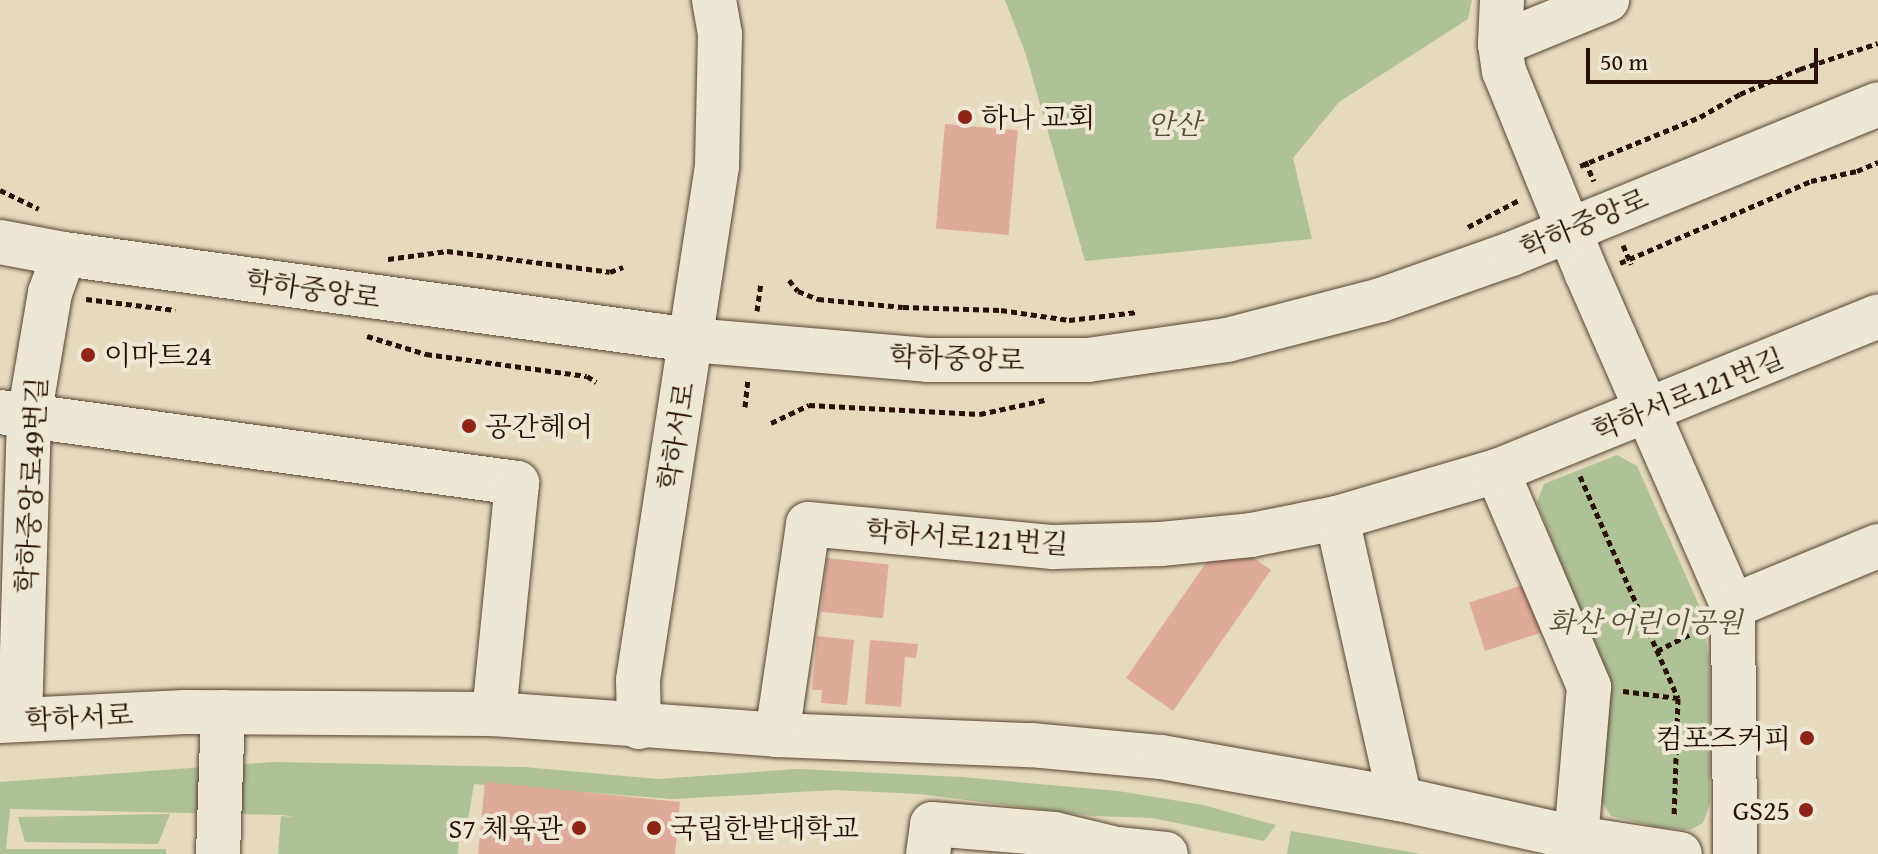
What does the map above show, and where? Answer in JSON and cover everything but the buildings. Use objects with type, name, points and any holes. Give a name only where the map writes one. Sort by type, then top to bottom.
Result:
[{"type":"street","name":"학하서로","points":[[10,720],[223,712],[494,714],[639,727],[638,680],[717,166],[720,34],[714,0]]},
{"type":"street","points":[[1502,0],[1500,44],[1504,71],[1650,411],[1716,618],[1735,854]]},
{"type":"street","points":[[1500,44],[1607,0]]},
{"type":"street","name":"학하중앙로","points":[[0,242],[57,274],[691,340],[927,360],[1088,360],[1227,340],[1381,300],[1570,229],[1878,104]]},
{"type":"street","name":"학하중앙로49번길","points":[[10,720],[14,415],[57,274]]},
{"type":"street","name":"학하서로121번길","points":[[777,735],[808,524],[1053,547],[1161,544],[1251,535],[1337,518],[1497,471],[1878,316]]},
{"type":"street","points":[[14,415],[517,483],[494,714]]},
{"type":"street","points":[[1497,471],[1589,687],[1576,838]]},
{"type":"street","points":[[1337,518],[1400,799]]},
{"type":"street","points":[[1716,618],[1878,546]]},
{"type":"street","points":[[218,854],[223,712]]},
{"type":"street","points":[[639,727],[1031,745],[1161,757],[1400,799],[1576,838],[1677,836]]},
{"type":"street","points":[[928,854],[932,824],[1054,834],[1117,849],[1166,854]]},
{"type":"path","points":[[1586,163],[1700,117],[1740,94],[1800,69],[1878,43]]},
{"type":"path","points":[[1629,260],[1811,181],[1878,162]]},
{"type":"path","points":[[0,190],[49,214]]},
{"type":"path","points":[[1456,232],[1511,205]]},
{"type":"path","points":[[384,260],[447,251],[610,272],[623,267]]},
{"type":"path","points":[[57,274],[185,311]]},
{"type":"path","points":[[789,280],[798,291],[818,299],[889,306],[1001,310],[1069,320],[1144,311]]},
{"type":"path","points":[[358,333],[426,354],[587,376],[596,382]]},
{"type":"path","points":[[1579,474],[1678,698],[1677,836]]},
{"type":"path","points":[[1657,651],[1716,618]]},
{"type":"path","points":[[1589,687],[1678,698]]},
{"type":"green space","name":"안산","points":[[1005,0],[1472,0],[1468,19],[1339,102],[1293,158],[1312,239],[1085,261],[1026,55]]},
{"type":"green space","name":"화산 어린이공원","points":[[1617,455],[1637,466],[1703,614],[1710,672],[1710,804],[1703,823],[1690,830],[1657,827],[1611,816],[1600,799],[1597,655],[1537,502],[1544,484]]},
{"type":"green space","points":[[273,762],[524,767],[658,779],[798,769],[961,777],[1118,791],[1203,805],[1276,825],[1264,841],[1152,818],[1093,816],[919,794],[834,790],[672,799],[474,784],[465,837],[459,837],[458,854],[278,854],[281,816],[293,817],[284,815],[10,809],[6,849],[166,849],[166,854],[0,854],[0,782]]},
{"type":"green space","points":[[170,814],[158,844],[25,842],[18,817]]},
{"type":"green space","points":[[1291,831],[1421,854],[1287,854]]},
{"type":"place","name":"하나 교회","points":[[965,117]]},
{"type":"place","name":"이마트24","points":[[88,355]]},
{"type":"place","name":"공간헤어","points":[[469,426]]},
{"type":"place","name":"컴포즈커피","points":[[1807,738]]},
{"type":"place","name":"GS25","points":[[1806,810]]},
{"type":"place","name":"S7 체육관","points":[[579,828]]},
{"type":"place","name":"국립한밭대학교","points":[[654,828]]}]
